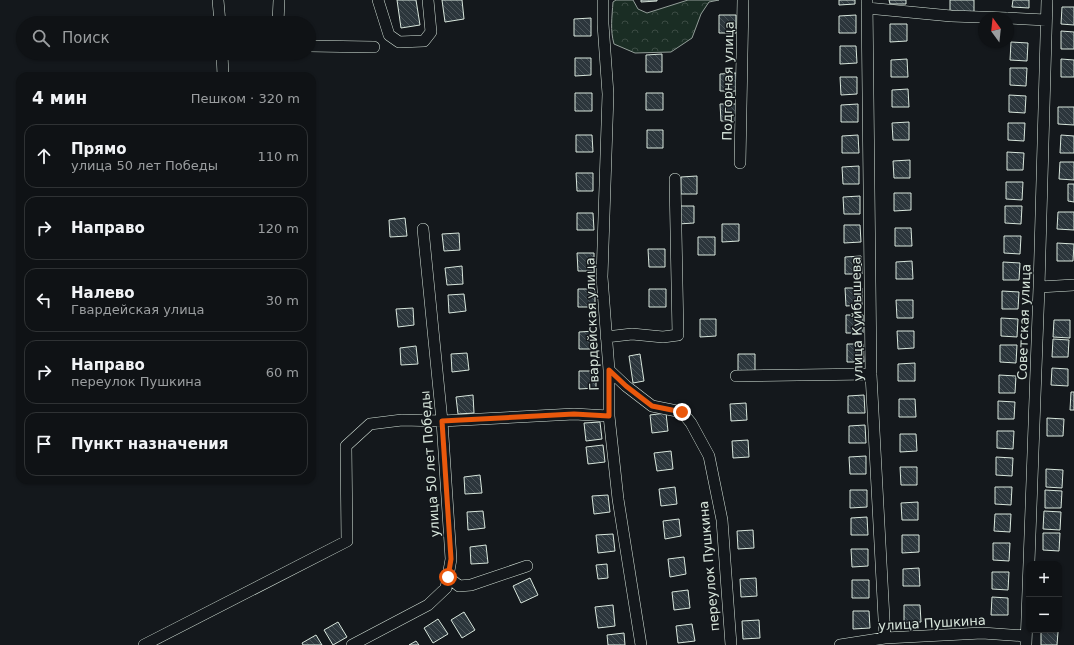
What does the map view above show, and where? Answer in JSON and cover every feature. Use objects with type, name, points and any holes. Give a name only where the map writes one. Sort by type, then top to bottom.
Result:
[{"type":"street","points":[[218,0],[219,16]]},
{"type":"street","points":[[278,16],[279,0]]},
{"type":"street","points":[[378,0],[389,35],[400,42],[424,41],[431,32],[428,0]]},
{"type":"street","name":"Гвардейская улица","points":[[603,0],[603,24],[608,94],[602,277],[609,370],[609,416],[618,499],[641,645]]},
{"type":"street","name":"Подгорная улица","points":[[740,163],[744,0]]},
{"type":"street","name":"Советская улица","points":[[1026,641],[1040,287],[1047,0]]},
{"type":"street","points":[[867,4],[951,16],[978,17]]},
{"type":"street","name":"улица Куйбышева","points":[[867,4],[871,374],[885,638]]},
{"type":"street","points":[[1014,18],[1046,20]]},
{"type":"street","points":[[316,46],[374,47]]},
{"type":"street","points":[[222,60],[223,72]]},
{"type":"street","points":[[606,337],[632,334],[663,337],[678,335],[675,179]]},
{"type":"street","name":"улица 50 лет Победы","points":[[352,645],[428,605],[446,588],[448,577],[451,559],[442,421],[423,229]]},
{"type":"street","points":[[1040,287],[1074,285]]},
{"type":"street","name":"переулок Пушкина","points":[[609,370],[626,386],[652,406],[682,412],[691,423],[709,456],[722,520],[731,645]]},
{"type":"street","points":[[736,376],[871,374]]},
{"type":"street","points":[[144,645],[347,541],[346,446],[370,424],[402,420],[442,421],[574,414],[609,416]]},
{"type":"street","points":[[448,577],[459,586],[471,585],[527,566]]},
{"type":"street","name":"улица Пушкина","points":[[840,645],[885,638],[982,634],[1026,641]]},
{"type":"green space","points":[[616,0],[633,0],[638,9],[647,13],[688,0],[719,0],[709,2],[701,14],[692,38],[671,52],[635,53],[614,44],[612,34],[612,18],[613,2]]},
{"type":"building","points":[[397,0],[416,0],[420,25],[401,28]]},
{"type":"building","points":[[442,0],[462,0],[464,19],[445,22]]},
{"type":"building","points":[[641,0],[657,0],[657,1],[641,2]]},
{"type":"building","points":[[839,0],[855,0],[855,4],[839,5]]},
{"type":"building","points":[[889,0],[906,0],[906,4],[890,4]]},
{"type":"building","points":[[950,0],[974,0],[974,12],[950,11]]},
{"type":"building","points":[[1013,0],[1029,0],[1029,8],[1012,7]]},
{"type":"building","points":[[1062,7],[1074,7],[1074,25],[1061,24]]},
{"type":"building","points":[[719,15],[736,15],[736,33],[719,33]]},
{"type":"building","points":[[856,15],[856,33],[839,33],[839,16]]},
{"type":"building","points":[[591,18],[591,36],[574,36],[574,19]]},
{"type":"building","points":[[890,24],[907,24],[907,41],[890,42]]},
{"type":"building","points":[[1061,31],[1074,32],[1074,49],[1061,49]]},
{"type":"building","points":[[1014,42],[1028,43],[1027,61],[1010,60],[1011,48],[1014,48]]},
{"type":"building","points":[[840,46],[856,46],[857,63],[840,64]]},
{"type":"building","points":[[662,54],[662,72],[646,72],[646,55]]},
{"type":"building","points":[[575,58],[591,58],[591,75],[575,76]]},
{"type":"building","points":[[907,59],[908,77],[891,77],[891,60]]},
{"type":"building","points":[[1061,59],[1074,60],[1074,77],[1061,77]]},
{"type":"building","points":[[1010,68],[1027,68],[1026,86],[1010,85]]},
{"type":"building","points":[[736,73],[737,91],[720,91],[720,74]]},
{"type":"building","points":[[840,77],[857,77],[857,94],[841,95]]},
{"type":"building","points":[[908,89],[909,107],[892,107],[892,90]]},
{"type":"building","points":[[575,93],[592,93],[592,111],[575,111]]},
{"type":"building","points":[[646,93],[663,93],[663,110],[646,110]]},
{"type":"building","points":[[1009,95],[1026,96],[1025,113],[1009,112]]},
{"type":"building","points":[[720,104],[737,104],[737,121],[721,121]]},
{"type":"building","points":[[858,104],[858,122],[841,122],[841,105]]},
{"type":"building","points":[[1058,107],[1074,107],[1074,125],[1058,124]]},
{"type":"building","points":[[909,122],[909,140],[893,140],[892,123]]},
{"type":"building","points":[[1008,123],[1025,123],[1024,141],[1008,140]]},
{"type":"building","points":[[647,130],[663,130],[663,148],[647,148]]},
{"type":"building","points":[[576,135],[592,135],[593,152],[576,152]]},
{"type":"building","points":[[858,135],[859,153],[842,153],[842,136]]},
{"type":"building","points":[[1061,135],[1074,136],[1074,153],[1060,153]]},
{"type":"building","points":[[1007,152],[1024,153],[1023,170],[1007,170]]},
{"type":"building","points":[[910,160],[910,178],[894,178],[893,161]]},
{"type":"building","points":[[1060,162],[1074,162],[1074,180],[1059,179]]},
{"type":"building","points":[[859,166],[859,184],[843,184],[842,167]]},
{"type":"building","points":[[576,173],[593,173],[593,191],[577,191]]},
{"type":"building","points":[[697,176],[697,194],[681,194],[681,177]]},
{"type":"building","points":[[1006,182],[1023,182],[1022,200],[1006,199]]},
{"type":"building","points":[[1068,184],[1074,184],[1074,202],[1068,201]]},
{"type":"building","points":[[894,193],[911,193],[911,210],[894,211]]},
{"type":"building","points":[[860,196],[860,214],[844,214],[843,197]]},
{"type":"building","points":[[678,206],[694,206],[694,223],[678,224]]},
{"type":"building","points":[[1005,206],[1022,206],[1021,224],[1005,223]]},
{"type":"building","points":[[1058,212],[1074,212],[1074,230],[1057,229]]},
{"type":"building","points":[[577,213],[593,213],[594,230],[577,230]]},
{"type":"building","points":[[405,218],[407,236],[390,237],[389,220]]},
{"type":"building","points":[[722,224],[739,224],[739,241],[722,242]]},
{"type":"building","points":[[844,225],[860,225],[861,242],[844,243]]},
{"type":"building","points":[[895,228],[911,228],[912,246],[895,246]]},
{"type":"building","points":[[459,233],[460,250],[444,251],[442,234]]},
{"type":"building","points":[[1004,236],[1021,236],[1020,254],[1004,253]]},
{"type":"building","points":[[698,237],[715,237],[715,255],[698,255]]},
{"type":"building","points":[[1057,243],[1074,244],[1073,261],[1057,261]]},
{"type":"building","points":[[648,249],[665,249],[665,267],[649,267]]},
{"type":"building","points":[[577,253],[594,253],[594,271],[578,271]]},
{"type":"building","points":[[861,256],[862,274],[845,274],[845,257]]},
{"type":"building","points":[[912,261],[913,279],[896,279],[896,262]]},
{"type":"building","points":[[1003,262],[1020,263],[1019,280],[1003,280]]},
{"type":"building","points":[[462,266],[463,284],[447,285],[445,268]]},
{"type":"building","points":[[845,288],[862,288],[862,305],[846,306]]},
{"type":"building","points":[[578,289],[595,289],[595,307],[578,307]]},
{"type":"building","points":[[649,289],[666,289],[666,307],[649,307]]},
{"type":"building","points":[[1002,291],[1019,292],[1018,309],[1002,309]]},
{"type":"building","points":[[464,294],[466,311],[449,313],[448,295]]},
{"type":"building","points":[[896,300],[913,300],[913,318],[897,318]]},
{"type":"building","points":[[413,308],[414,325],[398,327],[396,309]]},
{"type":"building","points":[[846,315],[863,315],[863,333],[846,333]]},
{"type":"building","points":[[1001,318],[1018,319],[1017,337],[1001,336]]},
{"type":"building","points":[[700,319],[716,319],[716,336],[700,337]]},
{"type":"building","points":[[1054,320],[1070,320],[1070,338],[1053,337]]},
{"type":"building","points":[[595,331],[595,349],[579,349],[579,332]]},
{"type":"building","points":[[897,331],[914,331],[914,348],[898,349]]},
{"type":"building","points":[[1053,339],[1069,340],[1068,357],[1052,357]]},
{"type":"building","points":[[847,344],[863,344],[864,362],[847,362]]},
{"type":"building","points":[[1000,345],[1017,345],[1016,363],[1000,362]]},
{"type":"building","points":[[416,346],[418,364],[401,365],[400,348]]},
{"type":"building","points":[[467,353],[469,370],[452,372],[451,354]]},
{"type":"building","points":[[640,354],[644,381],[633,383],[629,356]]},
{"type":"building","points":[[738,354],[755,354],[755,371],[738,371]]},
{"type":"building","points":[[915,363],[915,381],[898,381],[898,364]]},
{"type":"building","points":[[1052,368],[1068,369],[1068,386],[1051,385]]},
{"type":"building","points":[[579,371],[596,371],[596,388],[579,389]]},
{"type":"building","points":[[999,375],[1016,376],[1015,393],[999,393]]},
{"type":"building","points":[[1071,392],[1074,392],[1074,410],[1070,410]]},
{"type":"building","points":[[473,395],[474,413],[458,414],[456,397]]},
{"type":"building","points":[[864,395],[865,413],[848,413],[848,396]]},
{"type":"building","points":[[899,399],[915,399],[916,417],[899,417]]},
{"type":"building","points":[[998,401],[1015,402],[1014,419],[998,419]]},
{"type":"building","points":[[746,403],[747,420],[731,421],[730,404]]},
{"type":"building","points":[[666,413],[668,431],[652,433],[650,415]]},
{"type":"building","points":[[1047,418],[1064,419],[1063,436],[1047,436]]},
{"type":"building","points":[[600,422],[602,439],[586,441],[584,423]]},
{"type":"building","points":[[865,425],[866,443],[849,443],[849,426]]},
{"type":"building","points":[[997,431],[1014,431],[1013,449],[997,448]]},
{"type":"building","points":[[900,434],[916,434],[917,451],[900,452]]},
{"type":"building","points":[[748,440],[749,457],[733,458],[732,441]]},
{"type":"building","points":[[603,445],[605,462],[588,464],[586,447]]},
{"type":"building","points":[[671,451],[673,469],[657,471],[654,453]]},
{"type":"building","points":[[866,456],[866,474],[850,474],[849,457]]},
{"type":"building","points":[[996,457],[1013,458],[1012,476],[996,475]]},
{"type":"building","points":[[900,467],[917,467],[917,485],[901,485]]},
{"type":"building","points":[[1046,469],[1063,470],[1062,488],[1046,487]]},
{"type":"building","points":[[480,475],[482,493],[465,494],[464,477]]},
{"type":"building","points":[[675,487],[677,504],[661,506],[659,489]]},
{"type":"building","points":[[995,487],[1012,487],[1011,505],[995,504]]},
{"type":"building","points":[[850,490],[867,490],[867,507],[850,508]]},
{"type":"building","points":[[1045,490],[1062,491],[1061,508],[1045,508]]},
{"type":"building","points":[[608,495],[610,512],[594,514],[592,496]]},
{"type":"building","points":[[918,502],[918,520],[902,520],[901,503]]},
{"type":"building","points":[[483,511],[485,528],[468,530],[467,512]]},
{"type":"building","points":[[1044,511],[1061,512],[1060,530],[1043,529]]},
{"type":"building","points":[[995,514],[1011,514],[1010,532],[994,531]]},
{"type":"building","points":[[867,517],[868,535],[851,535],[851,518]]},
{"type":"building","points":[[679,519],[681,536],[665,539],[663,521]]},
{"type":"building","points":[[753,530],[754,548],[738,549],[737,531]]},
{"type":"building","points":[[1043,533],[1060,533],[1059,551],[1043,550]]},
{"type":"building","points":[[613,534],[615,551],[598,553],[596,535]]},
{"type":"building","points":[[902,535],[919,535],[919,552],[902,553]]},
{"type":"building","points":[[993,543],[1010,543],[1009,561],[993,560]]},
{"type":"building","points":[[486,545],[488,563],[471,564],[470,547]]},
{"type":"building","points":[[851,549],[868,549],[868,566],[852,567]]},
{"type":"building","points":[[684,557],[686,574],[670,577],[668,559]]},
{"type":"building","points":[[607,564],[608,578],[598,579],[596,565]]},
{"type":"building","points":[[919,568],[920,586],[903,586],[903,569]]},
{"type":"building","points":[[992,572],[1009,572],[1008,590],[992,589]]},
{"type":"building","points":[[530,578],[538,595],[521,603],[513,586]]},
{"type":"building","points":[[756,578],[757,596],[741,597],[740,579]]},
{"type":"building","points":[[852,580],[869,580],[869,598],[852,598]]},
{"type":"building","points":[[688,590],[690,608],[674,610],[672,592]]},
{"type":"building","points":[[992,597],[1008,598],[1008,615],[991,615]]},
{"type":"building","points":[[613,605],[615,626],[598,628],[595,607]]},
{"type":"building","points":[[904,605],[920,605],[921,622],[904,623]]},
{"type":"building","points":[[853,611],[869,611],[870,628],[853,629]]},
{"type":"building","points":[[464,612],[475,630],[462,638],[451,620]]},
{"type":"building","points":[[438,619],[448,634],[433,643],[424,628]]},
{"type":"building","points":[[759,620],[760,638],[743,639],[742,621]]},
{"type":"building","points":[[338,622],[347,637],[333,645],[324,630]]},
{"type":"building","points":[[692,624],[695,641],[678,643],[676,626]]},
{"type":"building","points":[[624,633],[625,645],[608,645],[607,635]]},
{"type":"building","points":[[1041,633],[1058,633],[1057,645],[1041,645]]},
{"type":"building","points":[[316,635],[322,645],[303,645],[302,643]]},
{"type":"building","points":[[416,641],[419,645],[409,645]]},
{"type":"route","points":[[448,577],[451,559],[442,421],[574,414],[609,416],[609,370],[626,386],[652,406],[682,412]]}]
